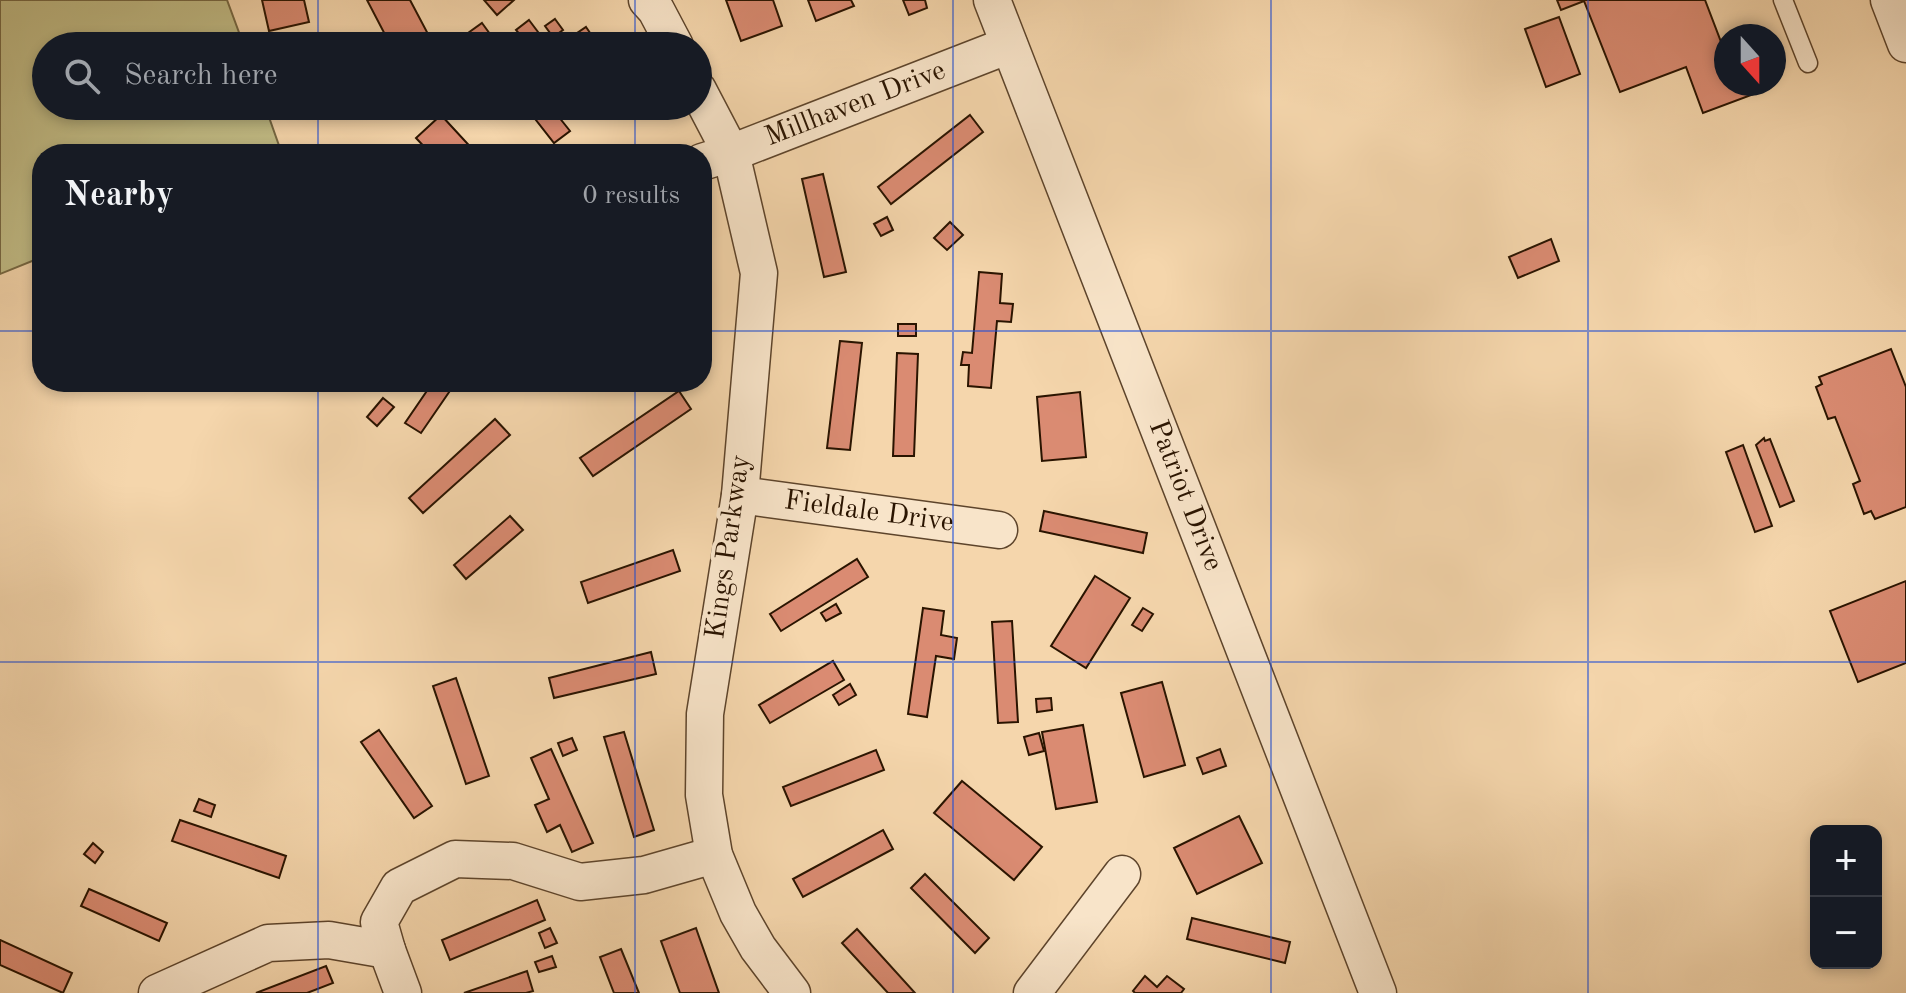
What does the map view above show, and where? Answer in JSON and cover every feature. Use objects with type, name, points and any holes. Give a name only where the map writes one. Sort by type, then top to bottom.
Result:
[{"type":"street","points":[[647,0],[668,32]]},
{"type":"street","name":"Patriot Drive","points":[[992,0],[1378,993]]},
{"type":"street","points":[[1889,0],[1906,44]]},
{"type":"street","name":"Millhaven Drive","points":[[717,158],[1009,45]]},
{"type":"street","name":"Kings Parkway","points":[[706,120],[759,273],[740,495],[705,714],[704,795],[714,855],[738,913],[758,948],[792,993]]},
{"type":"street","name":"Fieldale Drive","points":[[740,495],[999,530]]},
{"type":"street","points":[[403,993],[379,922],[399,887],[455,859],[513,861],[580,882],[644,875],[714,855]]},
{"type":"street","points":[[1032,993],[1122,874]]},
{"type":"street","points":[[157,993],[268,943],[329,940],[387,950]]},
{"type":"lane","points":[[1783,0],[1808,63]]},
{"type":"shaded area","points":[[0,0],[227,0],[239,32],[32,32],[32,120],[270,120],[278,144],[32,144],[32,261],[0,274]]},
{"type":"building","points":[[262,0],[304,0],[309,22],[269,31]]},
{"type":"building","points":[[367,0],[410,0],[427,32],[384,32]]},
{"type":"building","points":[[484,0],[514,0],[497,15]]},
{"type":"building","points":[[726,0],[773,0],[782,26],[741,41]]},
{"type":"building","points":[[808,0],[851,0],[854,6],[816,21]]},
{"type":"building","points":[[903,0],[925,0],[927,8],[909,15]]},
{"type":"building","points":[[1557,0],[1705,0],[1714,24],[1714,96],[1749,96],[1703,113],[1686,67],[1620,92],[1584,1],[1561,10]]},
{"type":"building","points":[[1559,17],[1580,74],[1546,87],[1525,29]]},
{"type":"building","points":[[555,19],[563,30],[549,32],[545,26]]},
{"type":"building","points":[[529,20],[538,32],[518,32],[516,30]]},
{"type":"building","points":[[482,23],[489,32],[469,32]]},
{"type":"building","points":[[970,115],[983,132],[891,204],[878,187]]},
{"type":"building","points":[[436,120],[446,120],[468,144],[422,144],[416,138]]},
{"type":"building","points":[[536,120],[561,120],[570,131],[554,143]]},
{"type":"building","points":[[823,174],[846,272],[824,277],[802,179]]},
{"type":"building","points":[[887,217],[893,230],[881,236],[874,224]]},
{"type":"building","points":[[950,222],[963,235],[947,250],[934,238]]},
{"type":"building","points":[[1551,239],[1559,261],[1518,278],[1509,257]]},
{"type":"building","points":[[979,272],[1002,274],[1000,303],[1013,304],[1011,322],[997,321],[991,388],[968,386],[969,365],[961,365],[963,352],[972,353]]},
{"type":"building","points":[[898,324],[916,324],[916,336],[898,336]]},
{"type":"building","points":[[840,341],[862,343],[850,450],[827,448]]},
{"type":"building","points":[[1891,349],[1906,387],[1906,507],[1875,519],[1871,511],[1864,514],[1853,484],[1860,481],[1835,417],[1828,419],[1816,387],[1822,384],[1819,377]]},
{"type":"building","points":[[897,353],[918,354],[914,456],[893,456]]},
{"type":"building","points":[[426,392],[449,392],[421,433],[405,423]]},
{"type":"building","points":[[678,392],[691,409],[593,476],[580,458]]},
{"type":"building","points":[[1080,392],[1086,457],[1042,461],[1037,397]]},
{"type":"building","points":[[383,398],[394,407],[377,426],[367,417]]},
{"type":"building","points":[[495,419],[510,435],[423,513],[409,498]]},
{"type":"building","points":[[1764,438],[1765,441],[1770,439],[1794,501],[1780,507],[1756,445]]},
{"type":"building","points":[[1743,445],[1772,526],[1755,532],[1726,452]]},
{"type":"building","points":[[1044,511],[1147,533],[1143,553],[1040,531]]},
{"type":"building","points":[[510,516],[523,530],[466,579],[454,565]]},
{"type":"building","points":[[673,550],[680,571],[588,603],[581,582]]},
{"type":"building","points":[[857,559],[868,577],[781,631],[770,614]]},
{"type":"building","points":[[1095,576],[1130,598],[1086,668],[1051,646]]},
{"type":"building","points":[[1906,581],[1906,663],[1858,682],[1830,611]]},
{"type":"building","points":[[836,604],[841,613],[826,621],[821,613]]},
{"type":"building","points":[[923,608],[944,611],[941,635],[957,638],[954,659],[936,656],[927,717],[908,714]]},
{"type":"building","points":[[1143,608],[1153,614],[1142,631],[1132,625]]},
{"type":"building","points":[[1012,621],[1018,722],[998,723],[992,622]]},
{"type":"building","points":[[651,652],[656,674],[554,698],[549,678]]},
{"type":"building","points":[[833,661],[844,680],[770,723],[759,705]]},
{"type":"building","points":[[456,678],[489,776],[466,784],[433,686]]},
{"type":"building","points":[[1162,682],[1185,765],[1144,777],[1121,693]]},
{"type":"building","points":[[850,684],[856,695],[839,705],[833,695]]},
{"type":"building","points":[[1051,698],[1052,710],[1037,712],[1036,699]]},
{"type":"building","points":[[1083,725],[1097,802],[1056,809],[1042,732]]},
{"type":"building","points":[[379,730],[432,806],[414,818],[361,742]]},
{"type":"building","points":[[624,732],[654,830],[634,837],[604,737]]},
{"type":"building","points":[[1039,733],[1044,751],[1029,755],[1024,737]]},
{"type":"building","points":[[572,738],[577,750],[563,756],[558,743]]},
{"type":"building","points":[[551,749],[593,843],[572,852],[560,825],[547,832],[535,805],[549,799],[531,758]]},
{"type":"building","points":[[1220,749],[1226,766],[1203,774],[1197,758]]},
{"type":"building","points":[[876,750],[884,770],[791,806],[783,787]]},
{"type":"building","points":[[962,781],[1042,847],[1014,880],[934,813]]},
{"type":"building","points":[[199,799],[215,805],[211,817],[194,811]]},
{"type":"building","points":[[1239,816],[1262,863],[1197,894],[1174,848]]},
{"type":"building","points":[[180,820],[286,856],[279,878],[172,841]]},
{"type":"building","points":[[883,830],[893,849],[803,897],[793,879]]},
{"type":"building","points":[[93,843],[103,852],[95,863],[84,854]]},
{"type":"building","points":[[925,874],[989,938],[975,953],[911,888]]},
{"type":"building","points":[[89,889],[167,923],[159,941],[81,906]]},
{"type":"building","points":[[537,900],[545,920],[450,960],[442,940]]},
{"type":"building","points":[[1192,918],[1290,942],[1285,963],[1187,939]]},
{"type":"building","points":[[550,928],[557,943],[545,948],[539,933]]},
{"type":"building","points":[[696,928],[719,993],[680,993],[661,941]]},
{"type":"building","points":[[857,929],[915,993],[888,993],[842,943]]},
{"type":"building","points":[[0,940],[72,973],[63,993],[0,965]]},
{"type":"building","points":[[621,949],[639,993],[614,993],[600,957]]},
{"type":"building","points":[[552,956],[556,967],[539,972],[535,962]]},
{"type":"building","points":[[326,966],[333,983],[307,993],[256,993]]},
{"type":"building","points":[[527,971],[533,991],[464,993]]},
{"type":"building","points":[[1145,976],[1157,987],[1167,976],[1184,989],[1181,993],[1135,993],[1133,991]]}]
